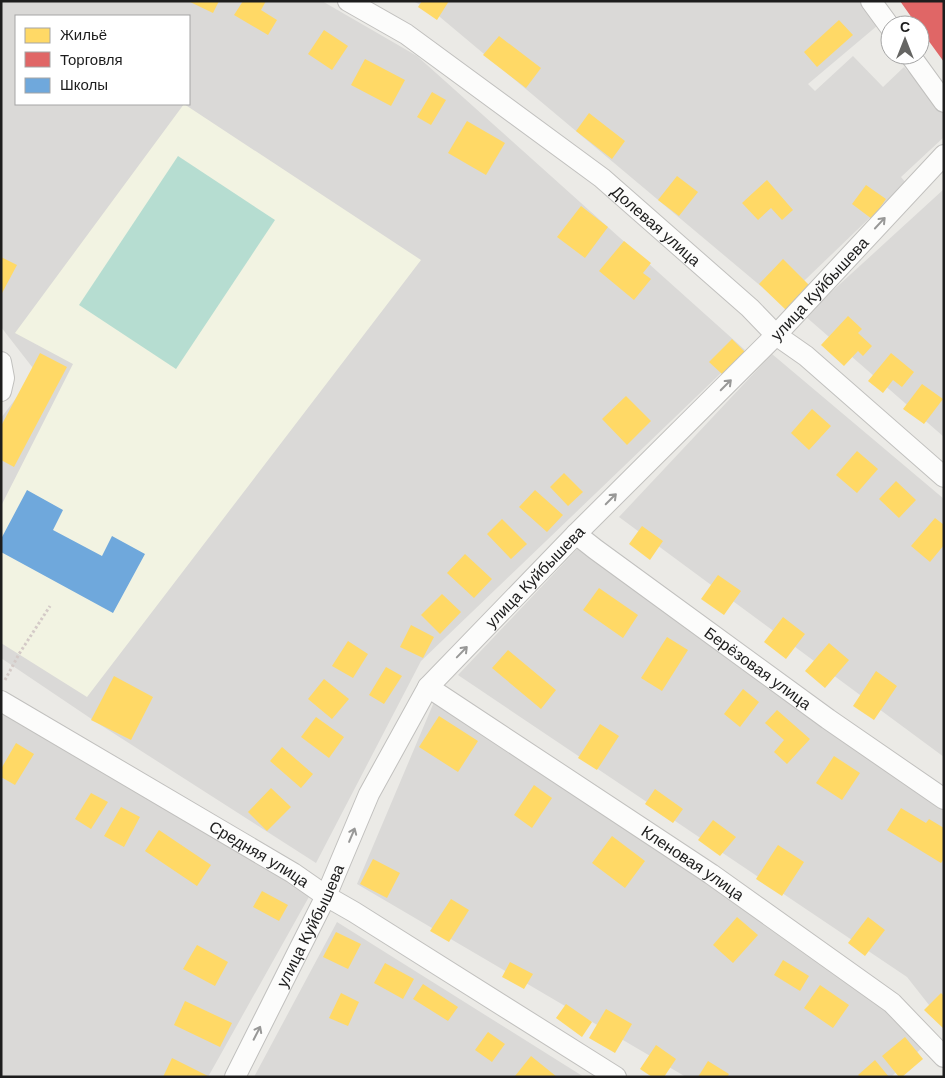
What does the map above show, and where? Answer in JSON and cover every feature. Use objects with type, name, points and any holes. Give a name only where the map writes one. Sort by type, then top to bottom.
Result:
[{"type":"street","name":"Долевая улица","points":[[348,1],[406,34],[602,178],[750,308],[776,335],[806,356],[944,477]]},
{"type":"street","points":[[871,1],[881,15]]},
{"type":"street","points":[[917,65],[944,102]]},
{"type":"street","name":"улица Куйбышева","points":[[235,1077],[326,896],[369,794],[428,687],[576,534],[776,335],[944,155]]},
{"type":"street","points":[[1,362],[4,378],[1,391]]},
{"type":"street","name":"Берёзовая улица","points":[[576,534],[828,719],[944,799]]},
{"type":"street","name":"Кленовая улица","points":[[428,687],[711,874],[892,1003],[944,1057]]},
{"type":"street","name":"Средняя улица","points":[[1,701],[293,873],[326,896],[616,1077]]},
{"type":"path","points":[[1,687],[19,654],[50,606]]},
{"type":"shaded area","points":[[1,1],[322,1],[417,56],[745,350],[421,661],[316,863],[96,722],[1,658],[1,418],[36,372],[1,327]]},
{"type":"shaded area","points":[[413,1],[865,1],[880,16],[880,23],[808,84],[815,91],[853,56],[883,87],[904,67],[944,109],[944,137],[901,177],[906,183],[781,303],[434,12]]},
{"type":"shaded area","points":[[183,105],[421,260],[87,697],[1,643],[1,506],[73,364],[15,333]]},
{"type":"shaded area","points":[[944,189],[944,437],[805,316]]},
{"type":"shaded area","points":[[772,354],[944,499],[944,757],[619,517]]},
{"type":"shaded area","points":[[580,546],[944,798],[944,1024],[907,977],[458,675]]},
{"type":"shaded area","points":[[434,702],[868,984],[928,1042],[891,1077],[686,1077],[357,884]]},
{"type":"shaded area","points":[[8,706],[310,895],[208,1077],[1,1077],[1,718]]},
{"type":"shaded area","points":[[337,922],[584,1077],[254,1077]]},
{"type":"green space","points":[[178,156],[275,220],[176,369],[79,305]]},
{"type":"building: Жильё","points":[[188,1],[219,1],[213,13]]},
{"type":"building: Жильё","points":[[243,1],[266,1],[261,10],[277,20],[268,35],[234,15]]},
{"type":"building: Жильё","points":[[422,1],[449,1],[437,20],[418,7]]},
{"type":"building: Жильё","points":[[839,20],[853,35],[817,67],[804,52]]},
{"type":"building: Жильё","points":[[324,30],[348,46],[332,70],[308,54]]},
{"type":"building: Жильё","points":[[499,36],[541,68],[526,88],[483,55]]},
{"type":"building: Жильё","points":[[365,59],[405,80],[391,106],[351,85]]},
{"type":"building: Жильё","points":[[432,92],[446,100],[431,125],[417,117]]},
{"type":"building: Жильё","points":[[589,113],[625,141],[612,159],[576,131]]},
{"type":"building: Жильё","points":[[467,121],[505,143],[486,175],[448,153]]},
{"type":"building: Жильё","points":[[677,176],[698,192],[679,216],[658,200]]},
{"type":"building: Жильё","points":[[767,180],[793,210],[782,220],[771,208],[758,220],[742,203]]},
{"type":"building: Жильё","points":[[866,185],[886,199],[872,219],[852,204]]},
{"type":"building: Жильё","points":[[581,206],[608,227],[585,258],[557,237]]},
{"type":"building: Жильё","points":[[624,241],[651,263],[643,273],[651,279],[634,300],[599,271]]},
{"type":"building: Жильё","points":[[1,257],[17,265],[1,295]]},
{"type":"building: Жильё","points":[[783,259],[809,285],[786,310],[759,284]]},
{"type":"building: Жильё","points":[[848,316],[862,329],[858,333],[872,346],[863,356],[858,351],[844,366],[821,345]]},
{"type":"building: Жильё","points":[[732,339],[745,352],[722,374],[709,362]]},
{"type":"building: Жильё","points":[[40,353],[67,367],[14,467],[1,460],[1,426]]},
{"type":"building: Жильё","points":[[891,353],[914,372],[902,387],[893,380],[883,393],[868,381]]},
{"type":"building: Жильё","points":[[922,384],[943,399],[924,424],[903,409]]},
{"type":"building: Жильё","points":[[626,396],[651,421],[627,445],[602,419]]},
{"type":"building: Жильё","points":[[812,409],[831,426],[809,450],[791,433]]},
{"type":"building: Жильё","points":[[857,451],[878,469],[857,493],[836,475]]},
{"type":"building: Жильё","points":[[564,473],[583,492],[568,506],[550,487]]},
{"type":"building: Жильё","points":[[896,481],[916,500],[899,518],[879,499]]},
{"type":"building: Жильё","points":[[535,490],[563,515],[547,532],[519,507]]},
{"type":"building: Жильё","points":[[935,518],[944,525],[944,545],[930,562],[911,546]]},
{"type":"building: Жильё","points":[[502,519],[527,544],[511,559],[487,534]]},
{"type":"building: Жильё","points":[[642,526],[663,541],[650,560],[629,544]]},
{"type":"building: Жильё","points":[[465,554],[492,579],[474,598],[447,573]]},
{"type":"building: Жильё","points":[[718,575],[741,591],[724,615],[701,599]]},
{"type":"building: Жильё","points":[[599,588],[638,615],[623,638],[583,610]]},
{"type":"building: Жильё","points":[[442,594],[461,612],[440,634],[421,615]]},
{"type":"building: Жильё","points":[[783,617],[805,634],[786,659],[764,642]]},
{"type":"building: Жильё","points":[[411,625],[434,637],[423,658],[400,647]]},
{"type":"building: Жильё","points":[[667,637],[688,650],[662,691],[641,678]]},
{"type":"building: Жильё","points":[[348,641],[368,654],[353,678],[332,666]]},
{"type":"building: Жильё","points":[[829,643],[849,660],[825,688],[805,671]]},
{"type":"building: Жильё","points":[[508,650],[556,690],[541,709],[492,668]]},
{"type":"building: Жильё","points":[[386,667],[402,676],[384,704],[369,695]]},
{"type":"building: Жильё","points":[[876,671],[897,686],[874,720],[853,706]]},
{"type":"building: Жильё","points":[[114,676],[153,697],[131,740],[91,720]]},
{"type":"building: Жильё","points":[[324,679],[349,699],[332,719],[308,699]]},
{"type":"building: Жильё","points":[[743,689],[759,702],[740,727],[724,714]]},
{"type":"building: Жильё","points":[[777,710],[810,739],[787,764],[774,752],[784,740],[765,723]]},
{"type":"building: Жильё","points":[[439,716],[478,741],[458,772],[419,747]]},
{"type":"building: Жильё","points":[[316,717],[344,737],[329,758],[301,737]]},
{"type":"building: Жильё","points":[[600,724],[619,736],[597,770],[578,758]]},
{"type":"building: Жильё","points":[[16,743],[34,754],[15,785],[1,777],[1,769]]},
{"type":"building: Жильё","points":[[282,747],[313,774],[301,788],[270,761]]},
{"type":"building: Жильё","points":[[834,756],[860,773],[842,800],[816,783]]},
{"type":"building: Жильё","points":[[534,785],[552,798],[532,828],[514,815]]},
{"type":"building: Жильё","points":[[271,788],[291,807],[267,831],[248,812]]},
{"type":"building: Жильё","points":[[655,789],[683,809],[673,823],[645,804]]},
{"type":"building: Жильё","points":[[91,793],[108,802],[91,829],[75,819]]},
{"type":"building: Жильё","points":[[121,807],[140,817],[124,847],[104,836]]},
{"type":"building: Жильё","points":[[901,808],[926,823],[929,819],[944,828],[944,859],[941,863],[887,830]]},
{"type":"building: Жильё","points":[[713,820],[736,837],[720,856],[698,840]]},
{"type":"building: Жильё","points":[[159,830],[211,865],[197,886],[145,851]]},
{"type":"building: Жильё","points":[[612,836],[645,861],[625,888],[592,863]]},
{"type":"building: Жильё","points":[[778,845],[804,862],[782,896],[756,879]]},
{"type":"building: Жильё","points":[[373,859],[400,873],[387,898],[360,884]]},
{"type":"building: Жильё","points":[[262,891],[288,905],[279,921],[253,907]]},
{"type":"building: Жильё","points":[[451,899],[469,910],[449,942],[430,931]]},
{"type":"building: Жильё","points":[[737,917],[758,935],[733,963],[713,945]]},
{"type":"building: Жильё","points":[[868,917],[885,930],[865,956],[848,943]]},
{"type":"building: Жильё","points":[[336,932],[361,944],[348,969],[323,957]]},
{"type":"building: Жильё","points":[[197,945],[228,962],[215,986],[183,969]]},
{"type":"building: Жильё","points":[[783,960],[809,976],[800,991],[774,975]]},
{"type":"building: Жильё","points":[[510,962],[533,974],[524,989],[502,977]]},
{"type":"building: Жильё","points":[[385,963],[414,979],[403,999],[374,983]]},
{"type":"building: Жильё","points":[[423,984],[458,1007],[448,1021],[413,999]]},
{"type":"building: Жильё","points":[[820,985],[849,1005],[833,1028],[804,1008]]},
{"type":"building: Жильё","points":[[341,993],[359,1002],[348,1026],[329,1018]]},
{"type":"building: Жильё","points":[[941,993],[944,996],[944,1029],[924,1010]]},
{"type":"building: Жильё","points":[[185,1001],[232,1023],[220,1047],[174,1025]]},
{"type":"building: Жильё","points":[[566,1004],[592,1022],[582,1037],[556,1018]]},
{"type":"building: Жильё","points":[[606,1009],[632,1024],[615,1053],[589,1038]]},
{"type":"building: Жильё","points":[[488,1032],[505,1044],[492,1062],[475,1050]]},
{"type":"building: Жильё","points":[[905,1037],[923,1059],[902,1077],[899,1077],[882,1056]]},
{"type":"building: Жильё","points":[[656,1045],[676,1059],[664,1077],[652,1077],[640,1069]]},
{"type":"building: Жильё","points":[[531,1056],[557,1077],[515,1076]]},
{"type":"building: Жильё","points":[[172,1058],[210,1077],[163,1077]]},
{"type":"building: Жильё","points":[[875,1060],[889,1077],[860,1077],[858,1075]]},
{"type":"building: Жильё","points":[[708,1061],[729,1074],[727,1077],[698,1077]]},
{"type":"building: Торговля","points":[[900,1],[944,1],[944,62],[930,43],[930,15],[910,15]]},
{"type":"building: Школы","points":[[27,490],[63,510],[53,530],[102,556],[112,536],[145,554],[113,613],[1,552],[1,539]]}]
